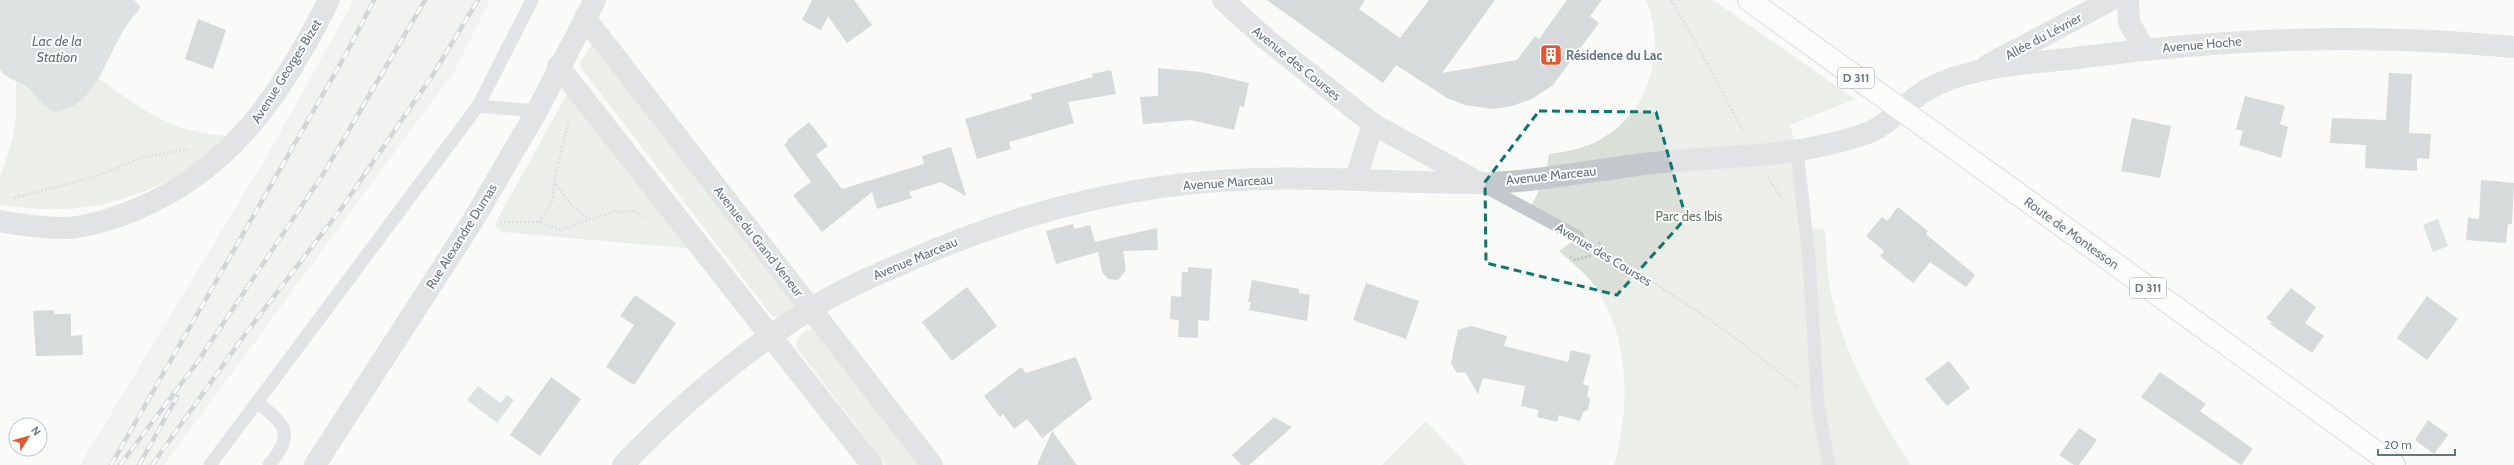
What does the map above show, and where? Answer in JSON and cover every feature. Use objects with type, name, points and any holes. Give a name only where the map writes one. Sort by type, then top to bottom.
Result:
[{"type":"main road","name":"Route de Montesson","points":[[1749,0],[2394,465]]},
{"type":"street","name":"Avenue Georges Bizet","points":[[0,221],[67,228],[115,218],[160,199],[197,177],[234,145],[261,114],[296,59],[329,0]]},
{"type":"street","name":"Avenue des Courses","points":[[1223,0],[1266,39],[1374,124],[1478,183]]},
{"type":"street","name":"Allée du Lévrier","points":[[1975,72],[2111,0]]},
{"type":"street","points":[[2128,0],[2129,22],[2144,49]]},
{"type":"street","name":"Rue Alexandre Dumas","points":[[315,465],[472,222],[537,111],[558,66],[590,9]]},
{"type":"street","name":"Avenue du Grand Veneur","points":[[590,9],[811,309],[932,465]]},
{"type":"street","name":"Avenue Hoche","points":[[1902,111],[1926,90],[1975,72],[2144,49],[2226,41],[2298,38],[2407,40],[2514,48]]},
{"type":"street","points":[[558,66],[872,465]]},
{"type":"street","name":"Avenue Marceau","points":[[623,465],[700,393],[771,337],[811,309],[870,277],[948,243],[1008,221],[1064,206],[1122,193],[1195,182],[1356,178],[1478,183],[1546,177],[1648,164],[1797,150],[1870,132],[1902,111]]},
{"type":"street","points":[[1356,178],[1374,124]]},
{"type":"lane","points":[[210,465],[478,106],[532,0]]},
{"type":"lane","points":[[478,106],[537,111]]},
{"type":"lane","points":[[1797,150],[1808,259],[1818,407],[1829,465]]},
{"type":"lane","name":"Avenue des Courses","points":[[1478,183],[1578,237]]},
{"type":"lane","points":[[257,402],[280,420],[284,431],[283,443],[269,465]]},
{"type":"path","points":[[539,222],[552,202],[554,182],[577,89]]},
{"type":"path","points":[[12,198],[97,176],[140,158],[191,148]]},
{"type":"path","points":[[554,182],[573,207],[589,219]]},
{"type":"path","points":[[526,221],[539,222],[560,230],[612,212],[633,211],[646,217]]},
{"type":"path","name":"Avenue des Courses","points":[[1578,237],[1628,267],[1716,324],[1770,364],[1818,407]]},
{"type":"highlighted area","points":[[1539,111],[1656,112],[1686,218],[1617,295],[1486,263],[1485,182]]},
{"type":"shaded area","points":[[354,0],[490,0],[454,72],[164,465],[80,465],[268,154]]},
{"type":"green space","name":"Parc des Ibis","points":[[1646,0],[1713,0],[1855,99],[1790,125],[1797,150],[1805,226],[1825,230],[1829,281],[1835,312],[1843,335],[1873,402],[1911,465],[1614,465],[1623,419],[1625,396],[1621,349],[1615,327],[1606,305],[1594,285],[1582,271],[1559,251],[1577,238],[1529,210],[1546,177],[1549,154],[1585,147],[1596,142],[1614,131],[1629,116],[1640,99],[1649,81],[1654,61],[1655,40],[1652,20]]},
{"type":"green space","points":[[592,44],[793,298],[793,307],[789,312],[779,317],[772,316],[581,68],[580,64]]},
{"type":"green space","points":[[98,78],[144,110],[174,125],[209,134],[229,136],[194,165],[149,190],[125,198],[76,208],[25,208],[0,204],[0,178],[13,137],[16,115],[16,81],[40,99],[47,107],[67,110],[89,92]]},
{"type":"green space","points":[[566,96],[575,98],[695,249],[502,232],[495,227],[497,220]]},
{"type":"green space","points":[[809,329],[817,329],[922,465],[886,465],[797,348],[799,337]]},
{"type":"green space","points":[[1426,421],[1467,465],[1382,465]]},
{"type":"water","name":"Lac de la Station","points":[[0,0],[134,0],[140,6],[138,12],[119,38],[94,85],[84,98],[71,107],[55,112],[43,104],[30,90],[5,75],[0,69]]},
{"type":"water","points":[[2438,219],[2448,246],[2433,252],[2423,225]]},
{"type":"water","points":[[478,386],[500,403],[507,395],[514,400],[497,423],[467,400]]},
{"type":"building","points":[[812,0],[854,0],[872,25],[847,43],[828,16],[821,30],[802,20]]},
{"type":"building","points":[[1267,0],[1365,0],[1359,9],[1400,38],[1429,0],[1495,0],[1442,73],[1517,60],[1535,36],[1539,39],[1567,0],[1602,0],[1590,16],[1599,23],[1553,85],[1532,99],[1512,106],[1493,109],[1465,105],[1447,98],[1396,65],[1383,83]]},
{"type":"building","points":[[198,19],[226,30],[213,69],[185,59]]},
{"type":"building","points":[[1158,68],[1201,72],[1249,83],[1244,107],[1240,106],[1234,130],[1191,120],[1143,124],[1140,97],[1158,96]]},
{"type":"building","points":[[1111,70],[1116,94],[1068,102],[1074,123],[1009,142],[1011,149],[977,159],[965,119],[1032,99],[1031,94],[1093,77],[1092,74]]},
{"type":"building","points":[[2389,73],[2412,74],[2409,133],[2431,134],[2429,159],[2417,158],[2417,171],[2365,168],[2366,145],[2330,143],[2332,118],[2386,120]]},
{"type":"building","points":[[2245,96],[2285,106],[2280,124],[2288,127],[2281,158],[2239,145],[2243,131],[2236,129]]},
{"type":"building","points":[[2132,118],[2171,126],[2160,178],[2121,171]]},
{"type":"building","points":[[809,122],[828,146],[816,155],[842,189],[924,164],[922,156],[951,147],[966,196],[941,182],[909,192],[912,198],[877,209],[872,192],[822,232],[793,195],[811,182],[784,145],[788,141],[787,140]]},
{"type":"building","points":[[2481,180],[2514,183],[2512,224],[2508,224],[2506,243],[2466,240],[2468,218],[2479,219]]},
{"type":"building","points":[[1898,207],[1928,231],[1926,234],[1975,275],[1966,287],[1930,262],[1913,283],[1880,256],[1884,251],[1866,236],[1882,217],[1887,221]]},
{"type":"building","points":[[1073,224],[1074,229],[1090,225],[1095,242],[1157,228],[1158,250],[1123,251],[1126,270],[1118,280],[1108,279],[1102,272],[1098,252],[1056,264],[1046,231]]},
{"type":"building","points":[[1188,267],[1212,269],[1209,321],[1198,320],[1198,338],[1178,337],[1179,320],[1170,319],[1171,296],[1181,297],[1182,272],[1188,272]]},
{"type":"building","points":[[1252,280],[1299,289],[1299,293],[1310,295],[1307,321],[1249,310],[1251,302],[1248,302]]},
{"type":"building","points":[[1366,283],[1419,301],[1406,339],[1353,320]]},
{"type":"building","points":[[967,287],[997,326],[952,361],[922,322]]},
{"type":"building","points":[[2291,288],[2316,307],[2305,323],[2324,336],[2312,353],[2270,324],[2272,322],[2266,318]]},
{"type":"building","points":[[635,295],[676,323],[634,385],[606,367],[634,325],[620,316]]},
{"type":"building","points":[[2427,296],[2458,319],[2427,360],[2397,338]]},
{"type":"building","points":[[54,310],[54,314],[71,314],[71,336],[82,335],[83,355],[36,356],[33,311]]},
{"type":"building","points":[[1471,326],[1507,336],[1504,346],[1568,362],[1571,350],[1591,355],[1583,384],[1589,386],[1587,396],[1590,399],[1588,410],[1583,412],[1580,421],[1559,415],[1557,422],[1537,417],[1539,410],[1521,406],[1525,386],[1483,378],[1478,394],[1465,372],[1457,373],[1451,363],[1458,330]]},
{"type":"building","points":[[1076,357],[1092,399],[1042,438],[1027,419],[1014,429],[1003,414],[1000,417],[984,396],[1021,367],[1026,373]]},
{"type":"building","points":[[1949,361],[1970,388],[1947,406],[1925,379]]},
{"type":"building","points":[[2160,372],[2206,404],[2200,411],[2253,449],[2241,465],[2141,397]]},
{"type":"building","points":[[551,377],[581,399],[540,456],[510,435]]},
{"type":"building","points":[[1274,417],[1292,427],[1249,465],[1241,465],[1232,455]]},
{"type":"building","points":[[2428,420],[2448,435],[2434,454],[2415,440]]},
{"type":"building","points":[[2079,428],[2097,440],[2079,465],[2074,465],[2059,455]]},
{"type":"building","points":[[1052,431],[1077,465],[1037,465]]},
{"type":"railway","points":[[111,465],[346,54],[374,0]]},
{"type":"railway","points":[[120,465],[196,364],[325,171],[425,0]]},
{"type":"railway","points":[[152,465],[246,333],[341,209],[434,73],[478,0]]},
{"type":"railway","points":[[139,465],[177,397]]},
{"type":"place","name":"Résidence du Lac","points":[[1551,55]]}]
